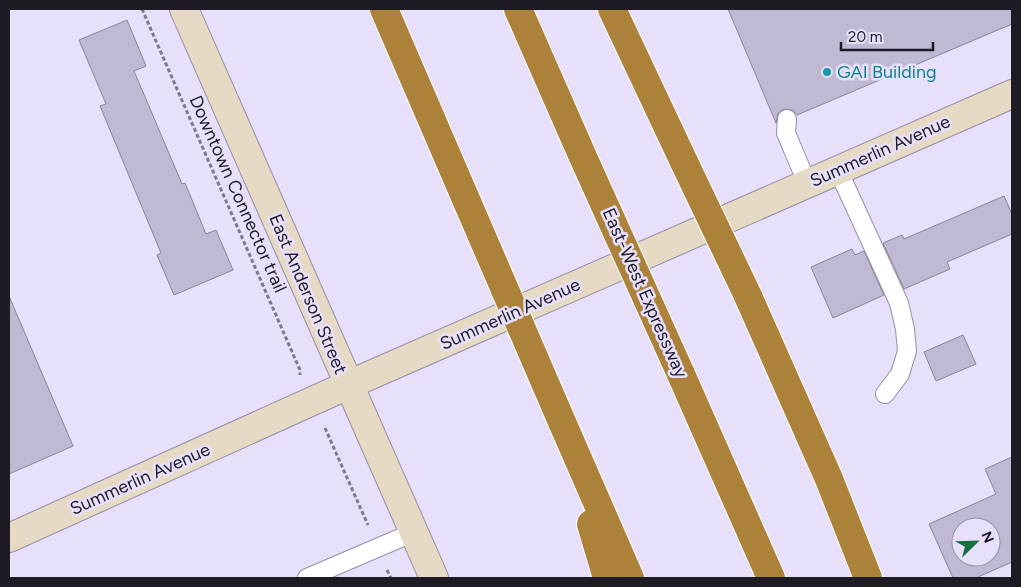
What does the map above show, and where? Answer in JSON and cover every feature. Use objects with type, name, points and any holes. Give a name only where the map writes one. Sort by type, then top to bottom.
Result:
[{"type":"highway","points":[[384,9],[630,578]]},
{"type":"highway","name":"East-West Expressway","points":[[518,9],[771,578]]},
{"type":"highway","points":[[612,9],[748,296],[830,479],[868,578]]},
{"type":"highway","points":[[562,422],[607,578]]},
{"type":"street","name":"East Anderson Street","points":[[184,9],[412,533],[434,578]]},
{"type":"street","name":"Summerlin Avenue","points":[[9,538],[348,385],[1012,94]]},
{"type":"lane","points":[[786,126],[807,183]]},
{"type":"lane","points":[[838,170],[899,303],[906,329],[908,351],[900,374],[885,394]]},
{"type":"lane","points":[[307,578],[412,533]]},
{"type":"path","name":"Downtown Connector trail","points":[[142,9],[300,370],[300,379]]},
{"type":"path","points":[[328,432],[390,578]]},
{"type":"building","name":"GAI Building","points":[[728,9],[1012,9],[1012,24],[797,115],[793,110],[783,109],[778,113],[776,123]]},
{"type":"building","points":[[127,20],[146,66],[134,71],[182,184],[185,183],[206,234],[216,230],[233,270],[174,295],[157,255],[161,253],[100,106],[106,104],[79,40]]},
{"type":"building","points":[[1004,196],[1012,214],[1012,234],[947,262],[950,269],[904,289],[883,243],[902,235],[904,239]]},
{"type":"building","points":[[852,249],[855,255],[864,251],[884,295],[833,318],[811,267]]},
{"type":"building","points":[[9,296],[73,446],[9,474]]},
{"type":"building","points":[[963,335],[976,364],[936,381],[924,352]]},
{"type":"building","points":[[1012,457],[1012,562],[1001,567],[1001,517],[951,517],[951,567],[1001,567],[976,578],[953,578],[929,524],[996,494],[985,469]]},
{"type":"place","name":"GAI Building","points":[[827,72]]}]
